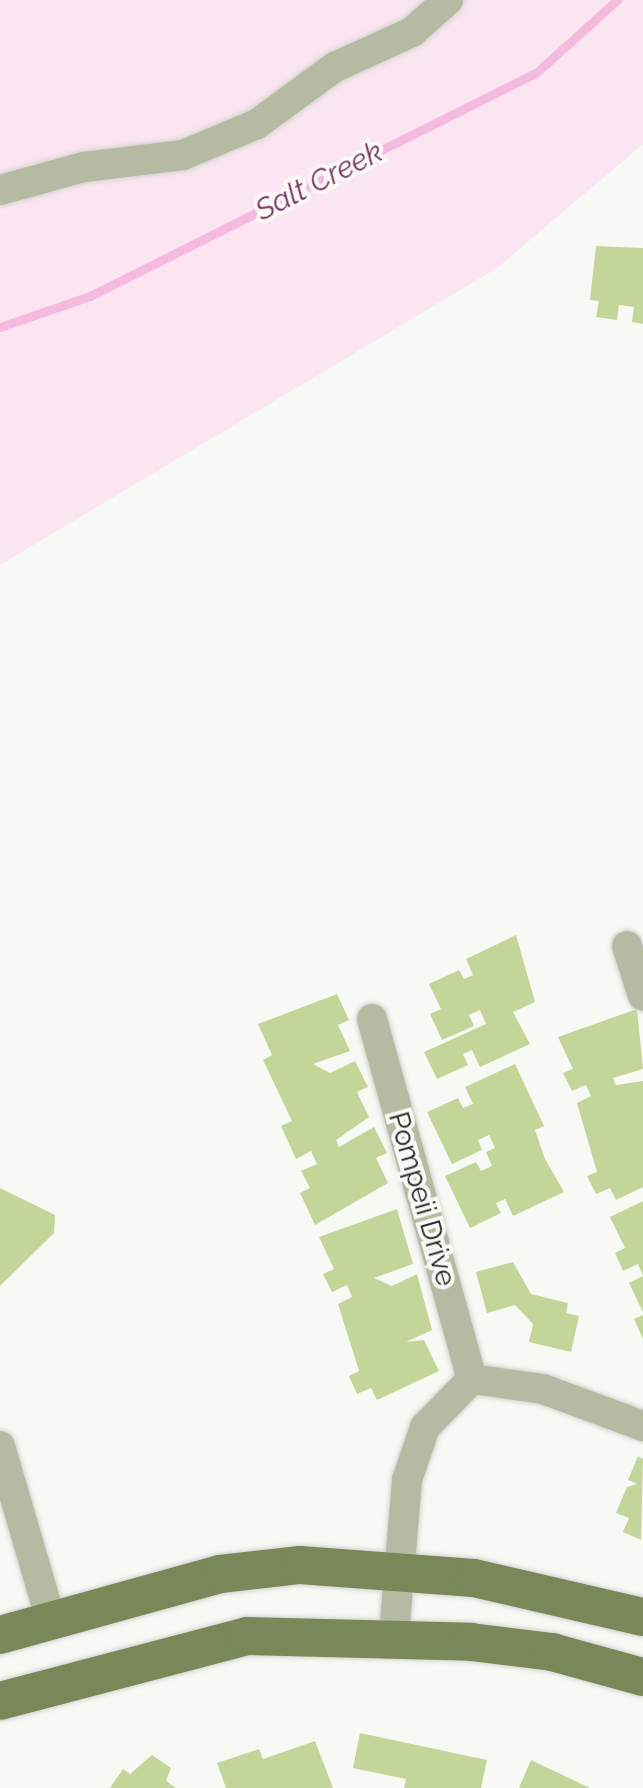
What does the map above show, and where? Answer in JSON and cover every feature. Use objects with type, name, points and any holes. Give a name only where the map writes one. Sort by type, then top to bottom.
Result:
[{"type":"main road","points":[[0,1635],[220,1574],[300,1565],[397,1569],[558,1592],[643,1617]]},
{"type":"main road","points":[[0,1701],[247,1636],[394,1635],[552,1652],[643,1677]]},
{"type":"street","points":[[0,190],[84,167],[183,155],[257,124],[335,67],[412,32],[448,0]]},
{"type":"street","points":[[627,946],[643,996]]},
{"type":"street","name":"Pompeii Drive","points":[[372,1019],[472,1379]]},
{"type":"street","points":[[394,1635],[397,1569],[407,1480],[425,1427],[472,1379],[543,1389],[643,1426]]},
{"type":"street","points":[[0,1446],[51,1620]]},
{"type":"shaded area","points":[[0,0],[643,0],[643,144],[497,268],[0,565]]},
{"type":"building","points":[[596,246],[643,248],[643,324],[632,322],[634,307],[619,305],[617,320],[596,317],[599,301],[590,300]]},
{"type":"building","points":[[516,935],[535,1002],[513,1012],[530,1044],[480,1067],[472,1050],[463,1054],[468,1065],[437,1079],[424,1052],[486,1024],[480,1010],[469,1015],[474,1026],[442,1040],[430,1014],[441,1009],[429,984],[459,970],[464,979],[473,975],[466,959]]},
{"type":"building","points":[[337,994],[349,1020],[338,1025],[350,1051],[313,1064],[330,1073],[355,1061],[368,1087],[357,1092],[369,1117],[336,1140],[339,1147],[374,1127],[387,1153],[376,1158],[388,1183],[315,1225],[300,1193],[310,1188],[301,1171],[317,1164],[311,1151],[296,1159],[281,1126],[292,1121],[263,1060],[272,1055],[258,1024]]},
{"type":"building","points":[[637,1009],[643,1069],[613,1078],[616,1085],[643,1081],[643,1187],[616,1200],[610,1188],[596,1194],[587,1176],[597,1172],[577,1103],[591,1096],[586,1085],[572,1091],[563,1073],[573,1069],[558,1037]]},
{"type":"building","points":[[515,1064],[544,1126],[535,1130],[545,1159],[564,1192],[513,1216],[505,1199],[496,1203],[501,1213],[470,1228],[445,1176],[476,1162],[481,1171],[492,1166],[486,1152],[495,1148],[489,1135],[478,1140],[482,1150],[452,1164],[427,1112],[458,1098],[463,1108],[473,1104],[465,1087]]},
{"type":"building","points":[[0,1188],[55,1215],[54,1233],[0,1286]]},
{"type":"building","points":[[643,1201],[643,1276],[638,1264],[623,1271],[615,1253],[625,1248],[610,1217]]},
{"type":"building","points":[[397,1209],[413,1264],[374,1278],[392,1286],[417,1274],[432,1330],[406,1342],[424,1340],[439,1371],[377,1400],[371,1388],[357,1394],[349,1376],[359,1371],[338,1304],[352,1297],[347,1285],[332,1292],[323,1274],[334,1269],[319,1237]]},
{"type":"building","points":[[513,1262],[531,1294],[568,1303],[566,1313],[579,1316],[571,1352],[529,1342],[533,1324],[515,1305],[487,1313],[476,1272]]},
{"type":"building","points":[[643,1276],[643,1312],[629,1283]]},
{"type":"building","points":[[643,1315],[643,1339],[634,1319]]},
{"type":"building","points":[[638,1456],[643,1459],[641,1540],[623,1532],[629,1518],[616,1513],[627,1487],[637,1484],[628,1480]]},
{"type":"building","points":[[360,1733],[487,1760],[481,1788],[404,1788],[406,1779],[353,1768]]},
{"type":"building","points":[[315,1741],[333,1788],[226,1788],[217,1763],[259,1749],[263,1759]]},
{"type":"building","points":[[152,1755],[171,1768],[166,1781],[176,1788],[110,1788],[123,1769],[130,1774]]},
{"type":"building","points":[[531,1760],[590,1788],[519,1788]]},
{"type":"waterway","name":"Salt Creek","points":[[0,327],[90,296],[537,72],[617,0]]}]
